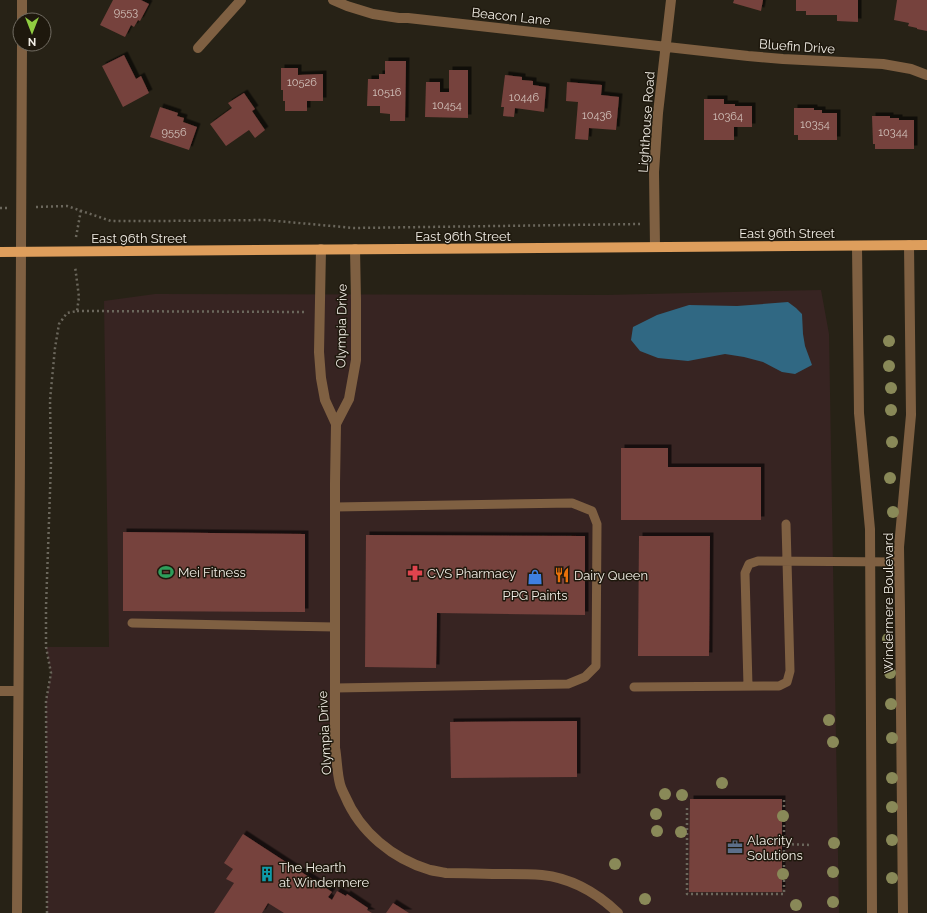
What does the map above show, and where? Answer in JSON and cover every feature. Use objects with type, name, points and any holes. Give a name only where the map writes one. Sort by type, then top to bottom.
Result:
[{"type":"main road","name":"East 96th Street","points":[[0,252],[927,245]]},
{"type":"street","points":[[22,0],[22,12]]},
{"type":"street","points":[[198,48],[241,0]]},
{"type":"street","name":"Beacon Lane","points":[[333,0],[373,14],[399,18],[665,46]]},
{"type":"street","name":"Lighthouse Road","points":[[655,247],[654,172],[658,113],[671,0]]},
{"type":"street","name":"Bluefin Drive","points":[[665,46],[783,59],[883,64],[911,69],[927,75]]},
{"type":"street","points":[[17,913],[22,52]]},
{"type":"street","name":"Windermere Boulevard","points":[[903,913],[899,547],[911,415],[909,245]]},
{"type":"street","name":"Windermere Boulevard","points":[[857,246],[859,414],[870,529],[872,913]]},
{"type":"street","name":"Olympia Drive","points":[[321,250],[319,352],[321,378],[325,400],[336,424],[335,748],[340,784],[348,804],[357,820],[372,836],[391,851],[410,862],[431,870],[446,873],[542,875],[561,879],[596,894],[618,913]]},
{"type":"street","name":"Olympia Drive","points":[[336,424],[349,399],[356,360],[355,250]]},
{"type":"street","points":[[0,691],[18,691]]},
{"type":"lane","points":[[335,507],[572,503],[592,511],[597,524],[596,666],[585,677],[568,684],[335,688]]},
{"type":"lane","points":[[634,687],[779,686],[787,682],[790,671],[786,524]]},
{"type":"lane","points":[[748,686],[745,573],[749,564],[758,561],[899,562]]},
{"type":"lane","points":[[132,623],[335,627]]},
{"type":"path","points":[[0,208],[67,206],[111,220],[266,220],[354,228],[655,223]]},
{"type":"path","points":[[77,311],[79,297],[74,251],[81,210]]},
{"type":"path","points":[[47,913],[46,701],[51,673],[46,647],[46,607],[50,463],[50,400],[59,324],[67,313],[77,311],[320,312]]},
{"type":"path","points":[[687,808],[687,894],[784,894],[784,799]]},
{"type":"path","points":[[783,844],[811,845]]},
{"type":"shaded area","points":[[821,290],[829,334],[839,913],[47,913],[46,701],[51,673],[46,647],[109,647],[104,301],[155,294],[606,295]]},
{"type":"water","points":[[788,302],[802,314],[805,346],[812,365],[795,374],[782,372],[763,362],[725,354],[688,361],[658,358],[640,351],[631,340],[633,327],[657,315],[689,305],[737,306]]},
{"type":"building","points":[[113,0],[141,0],[149,4],[140,21],[138,20],[134,27],[131,25],[125,37],[100,25]]},
{"type":"building","points":[[734,0],[763,0],[761,11],[733,3]]},
{"type":"building","points":[[796,0],[858,0],[858,22],[837,21],[837,15],[806,15],[806,11],[796,11]]},
{"type":"building","points":[[897,0],[927,0],[927,31],[908,26],[909,23],[894,20]]},
{"type":"building","points":[[124,55],[136,79],[141,76],[149,93],[123,107],[102,66]]},
{"type":"building","points":[[385,61],[406,61],[405,121],[390,121],[390,114],[380,113],[380,106],[367,106],[368,79],[379,79],[379,74],[385,74]]},
{"type":"building","points":[[281,68],[298,68],[298,75],[323,74],[323,101],[307,101],[307,111],[285,111],[283,90],[281,90]]},
{"type":"building","points":[[449,70],[468,70],[468,118],[425,117],[426,82],[440,82],[440,92],[449,92]]},
{"type":"building","points":[[505,75],[522,77],[522,80],[533,81],[533,85],[546,87],[544,112],[515,108],[514,117],[503,116],[504,107],[501,107]]},
{"type":"building","points":[[567,82],[602,85],[601,95],[619,97],[616,130],[589,128],[588,140],[575,139],[578,102],[566,101]]},
{"type":"building","points":[[244,93],[255,109],[252,111],[265,130],[255,138],[249,130],[226,146],[210,124],[232,108],[228,103]]},
{"type":"building","points":[[704,99],[724,99],[724,104],[735,104],[735,106],[752,106],[752,127],[734,127],[734,140],[704,140]]},
{"type":"building","points":[[160,107],[178,113],[177,116],[184,118],[183,122],[197,127],[189,150],[150,137]]},
{"type":"building","points":[[794,108],[814,108],[814,110],[822,110],[822,113],[837,113],[837,140],[798,140],[798,135],[794,135]]},
{"type":"building","points":[[872,116],[890,116],[890,118],[899,118],[899,120],[914,120],[914,149],[875,149],[875,144],[873,144]]},
{"type":"building","points":[[621,448],[668,448],[668,467],[761,467],[761,520],[621,520]]},
{"type":"building","points":[[123,532],[305,534],[305,612],[123,611]]},
{"type":"building","points":[[366,535],[585,536],[585,615],[437,613],[436,668],[365,667]]},
{"type":"building","points":[[639,536],[710,536],[709,656],[638,656]]},
{"type":"building","points":[[577,721],[577,777],[451,778],[450,722]]},
{"type":"building","points":[[690,799],[782,799],[782,892],[689,892]]},
{"type":"building","name":"The Hearth at Windermere","points":[[243,834],[332,892],[328,897],[332,900],[337,891],[346,896],[347,894],[368,908],[367,910],[372,913],[284,913],[268,903],[262,913],[214,913],[234,883],[226,879],[233,869],[224,863]]},
{"type":"building","name":"The Hearth at Windermere","points":[[393,903],[409,913],[386,913]]},
{"type":"place","name":"Mei Fitness","points":[[166,572]]},
{"type":"place","name":"CVS Pharmacy","points":[[415,573]]},
{"type":"place","name":"Dairy Queen","points":[[562,575]]},
{"type":"place","name":"PPG Paints","points":[[535,577]]},
{"type":"place","name":"Alacrity Solutions","points":[[735,847]]},
{"type":"place","name":"The Hearth at Windermere","points":[[267,874]]}]
